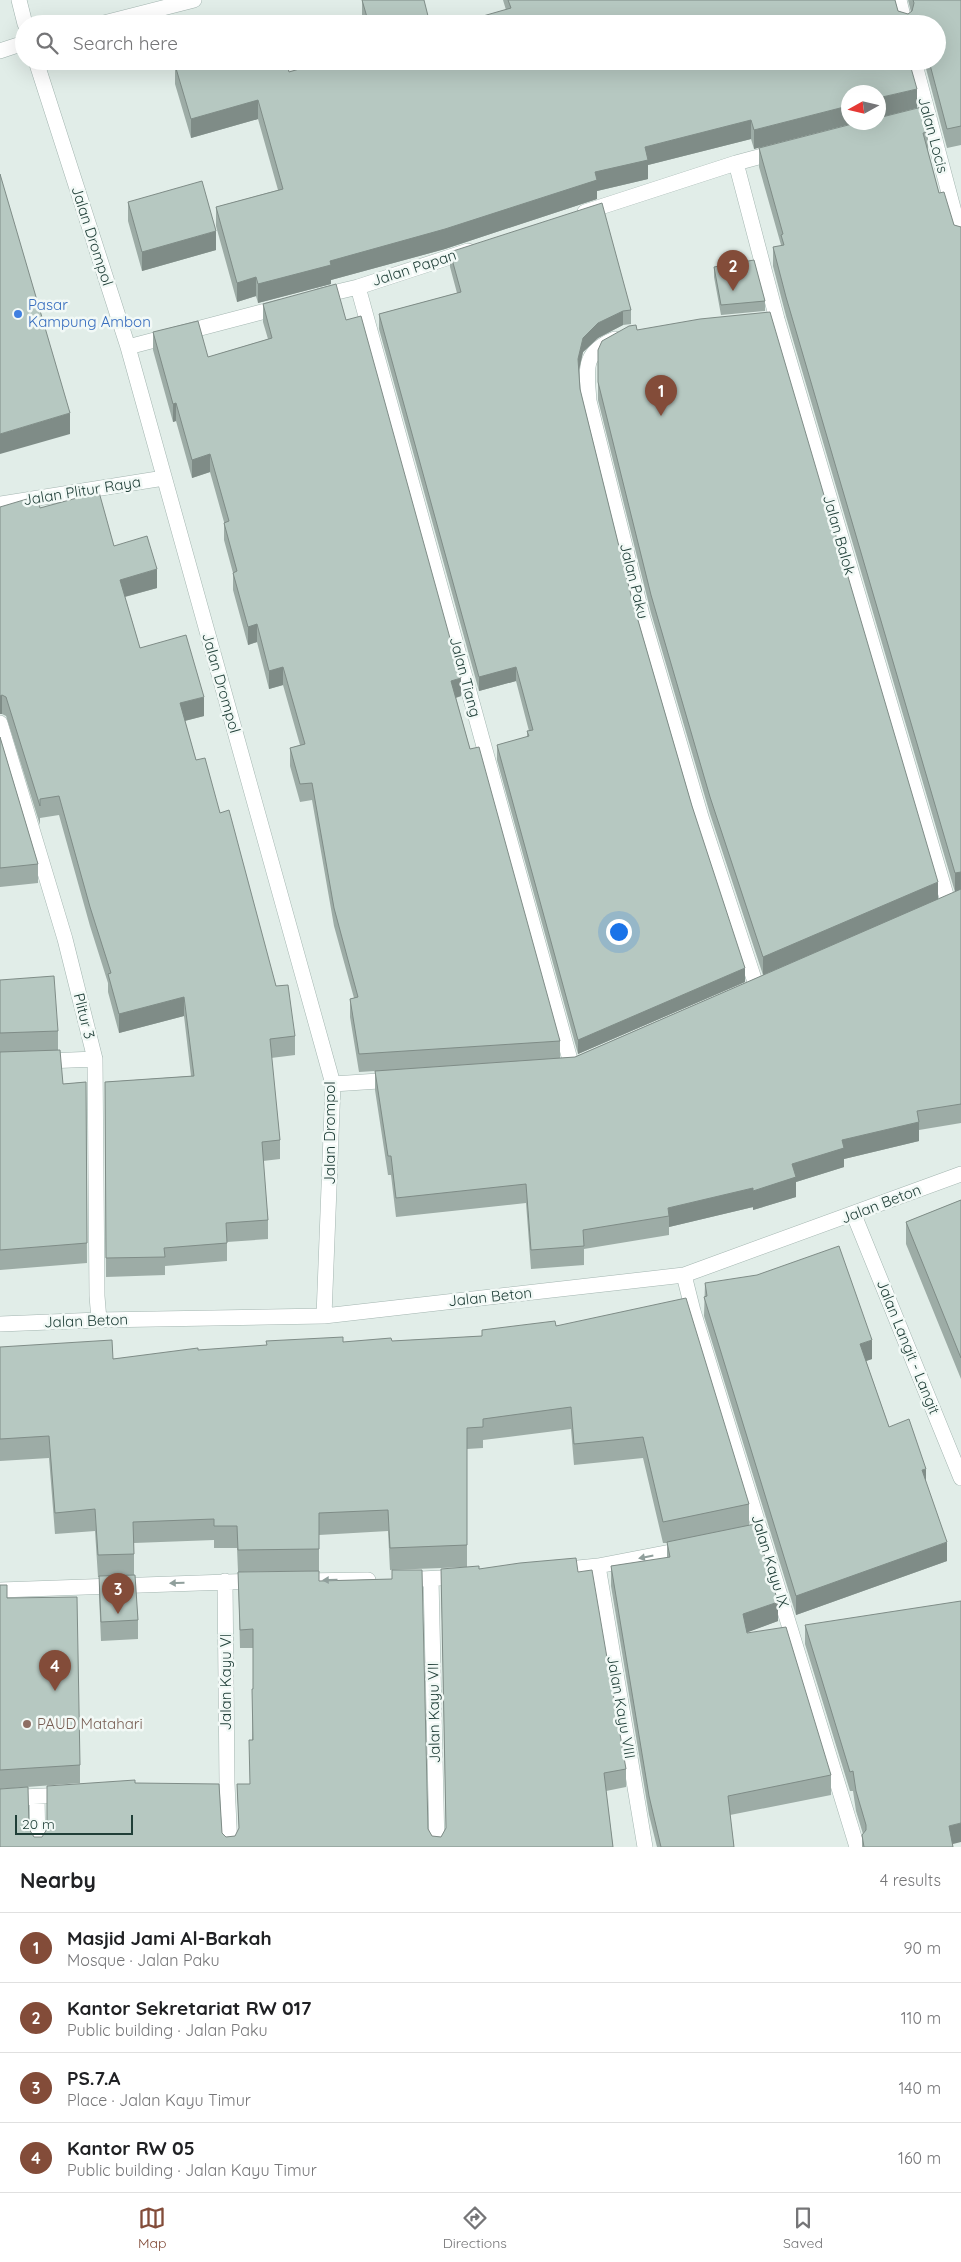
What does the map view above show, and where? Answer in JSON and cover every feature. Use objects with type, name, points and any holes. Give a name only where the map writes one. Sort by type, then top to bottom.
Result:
[{"type":"street","points":[[19,0],[23,15]]},
{"type":"street","points":[[135,15],[194,0]]},
{"type":"street","points":[[899,0],[903,15]]},
{"type":"street","points":[[0,51],[15,46]]},
{"type":"street","name":"Jalan Drompol","points":[[39,70],[128,347],[333,1084],[324,1316]]},
{"type":"street","name":"Jalan Locis","points":[[915,70],[922,116],[961,238]]},
{"type":"street","points":[[575,215],[736,163],[793,148]]},
{"type":"street","name":"Jalan Balok","points":[[736,163],[777,319],[950,904]]},
{"type":"street","name":"Jalan Papan","points":[[128,347],[358,287],[480,246]]},
{"type":"street","name":"Jalan Tiang","points":[[358,287],[572,1067]]},
{"type":"street","points":[[758,321],[777,319]]},
{"type":"street","name":"Jalan Paku","points":[[626,334],[604,344],[591,354],[587,372],[589,401],[642,615],[752,990],[775,980]]},
{"type":"street","name":"Jalan Plitur Raya","points":[[0,504],[164,478]]},
{"type":"street","name":"Plitur 3","points":[[0,723],[65,939],[95,1059],[97,1296],[99,1320]]},
{"type":"street","points":[[0,1063],[95,1059]]},
{"type":"street","points":[[553,1068],[572,1067],[590,1059]]},
{"type":"street","points":[[333,1084],[408,1079]]},
{"type":"street","name":"Jalan Beton","points":[[0,1324],[99,1320],[324,1316],[684,1275],[854,1215],[961,1174]]},
{"type":"street","name":"Jalan Langit - Langit","points":[[854,1215],[961,1478]]},
{"type":"street","name":"Jalan Kayu IX","points":[[684,1275],[693,1311],[857,1847]]},
{"type":"street","points":[[724,1541],[762,1534]]},
{"type":"street","points":[[539,1571],[598,1566],[704,1545]]},
{"type":"street","name":"Jalan Kayu VIII","points":[[598,1566],[645,1847]]},
{"type":"street","points":[[0,1590],[225,1581],[431,1579],[480,1576]]},
{"type":"street","name":"Jalan Kayu VII","points":[[431,1579],[437,1847]]},
{"type":"street","name":"Jalan Kayu VI","points":[[225,1581],[227,1783],[230,1847]]},
{"type":"street","points":[[208,1784],[227,1783]]},
{"type":"street","points":[[0,1798],[84,1794]]},
{"type":"street","points":[[37,1797],[38,1847]]},
{"type":"building","points":[[362,0],[424,0],[428,15],[366,15]]},
{"type":"building","points":[[508,0],[895,0],[898,11],[908,14],[912,11],[913,0],[961,0],[961,126],[947,129],[931,70],[946,70],[946,15],[486,15],[511,8]]},
{"type":"building","points":[[176,70],[288,70],[289,72],[296,70],[912,70],[917,89],[886,96],[886,85],[841,85],[841,108],[754,130],[751,120],[645,147],[648,160],[595,172],[597,180],[445,229],[330,261],[331,265],[258,284],[256,277],[237,283],[216,207],[283,189],[258,100],[191,119]]},
{"type":"building","points":[[922,107],[928,132],[923,133],[939,193],[944,192],[954,225],[961,227],[961,872],[955,873],[786,297],[773,247],[784,245],[781,235],[783,234],[759,148],[841,127],[841,130],[886,130],[886,116]]},
{"type":"building","name":"Pasar Kampung Ambon","points":[[0,174],[70,413],[0,434]]},
{"type":"building","points":[[202,181],[216,231],[142,252],[128,202]]},
{"type":"building","points":[[602,203],[631,310],[623,311],[598,323],[583,338],[578,359],[580,389],[633,603],[692,806],[745,968],[578,1040],[497,745],[529,736],[527,731],[533,730],[516,667],[479,677],[379,314],[461,292],[450,252]]},
{"type":"building","points":[[754,260],[765,301],[721,305],[714,267]]},
{"type":"building","points":[[336,284],[346,320],[361,316],[461,678],[451,681],[470,749],[479,747],[560,1041],[359,1054],[350,999],[358,997],[334,908],[312,783],[300,784],[290,748],[305,744],[283,667],[269,671],[257,624],[248,627],[233,573],[237,571],[224,523],[229,521],[210,454],[192,460],[176,403],[173,404],[153,332],[198,321],[208,357],[272,338],[263,304]]},
{"type":"building","points":[[770,312],[938,882],[763,957],[710,797],[651,595],[598,382],[598,350],[602,341],[629,326],[636,325],[637,330],[700,319]]},
{"type":"building","points":[[99,492],[114,546],[147,536],[157,569],[120,580],[140,648],[186,635],[204,697],[180,703],[196,760],[205,758],[220,813],[229,810],[276,986],[288,985],[295,1036],[270,1039],[280,1140],[262,1142],[268,1220],[226,1223],[227,1243],[164,1248],[165,1257],[106,1258],[105,1082],[194,1076],[184,997],[119,1014],[108,974],[111,973],[90,907],[59,796],[40,799],[40,806],[6,697],[0,696],[0,507],[37,496],[40,508]]},
{"type":"building","points":[[0,737],[38,864],[0,868]]},
{"type":"building","points":[[961,889],[961,1104],[917,1111],[919,1122],[842,1140],[844,1148],[792,1164],[796,1177],[753,1191],[753,1188],[668,1208],[669,1216],[583,1230],[584,1246],[531,1250],[526,1184],[396,1198],[391,1156],[388,1156],[375,1071],[575,1057]]},
{"type":"building","points":[[54,976],[58,1031],[0,1033],[0,980]]},
{"type":"building","points":[[60,1050],[63,1084],[86,1082],[87,1243],[0,1250],[0,1052]]},
{"type":"building","points":[[961,1200],[961,1358],[906,1222]]},
{"type":"building","points":[[839,1246],[872,1340],[860,1344],[889,1427],[909,1419],[926,1469],[922,1470],[947,1542],[796,1596],[704,1297],[707,1296],[705,1283],[757,1275]]},
{"type":"building","points":[[686,1298],[749,1504],[663,1522],[643,1437],[574,1444],[571,1407],[483,1419],[483,1427],[467,1428],[467,1545],[390,1548],[388,1510],[319,1513],[319,1549],[238,1550],[237,1526],[214,1526],[214,1519],[133,1522],[134,1554],[98,1555],[95,1509],[55,1513],[49,1436],[0,1439],[0,1347],[112,1340],[113,1359],[198,1348],[198,1350],[267,1345],[266,1341],[343,1337],[343,1342],[391,1338],[392,1341],[482,1336],[482,1330],[555,1321],[556,1326]]},
{"type":"building","points":[[755,1524],[778,1602],[743,1614],[747,1633],[786,1627],[831,1775],[728,1796],[734,1847],[661,1847],[649,1796],[611,1566],[670,1557],[667,1542]]},
{"type":"building","points":[[576,1558],[578,1572],[592,1570],[626,1769],[604,1773],[613,1847],[0,1847],[0,1789],[28,1787],[29,1829],[34,1837],[42,1837],[47,1829],[47,1786],[135,1780],[135,1783],[219,1784],[222,1833],[226,1837],[235,1836],[239,1828],[237,1784],[250,1784],[249,1740],[253,1740],[253,1629],[240,1630],[238,1572],[319,1571],[319,1581],[392,1579],[392,1570],[422,1570],[428,1829],[432,1836],[441,1837],[446,1828],[441,1569],[479,1566],[479,1569]]},
{"type":"building","points":[[135,1575],[138,1620],[101,1622],[99,1576]]},
{"type":"building","points":[[0,1585],[7,1585],[7,1598],[77,1597],[80,1765],[0,1770]]},
{"type":"building","points":[[961,1601],[961,1823],[949,1826],[953,1847],[864,1847],[862,1835],[866,1830],[866,1825],[856,1791],[853,1771],[850,1772],[805,1625]]},
{"type":"place","name":"Kantor Sekretariat RW 017","points":[[733,291]]},
{"type":"place","name":"Pasar Kampung Ambon","points":[[18,314]]},
{"type":"place","name":"Masjid Jami Al-Barkah","points":[[661,416]]},
{"type":"place","name":"PS.7.A","points":[[118,1614]]},
{"type":"place","name":"Kantor RW 05","points":[[55,1691]]},
{"type":"place","name":"PAUD Matahari","points":[[27,1724]]}]
